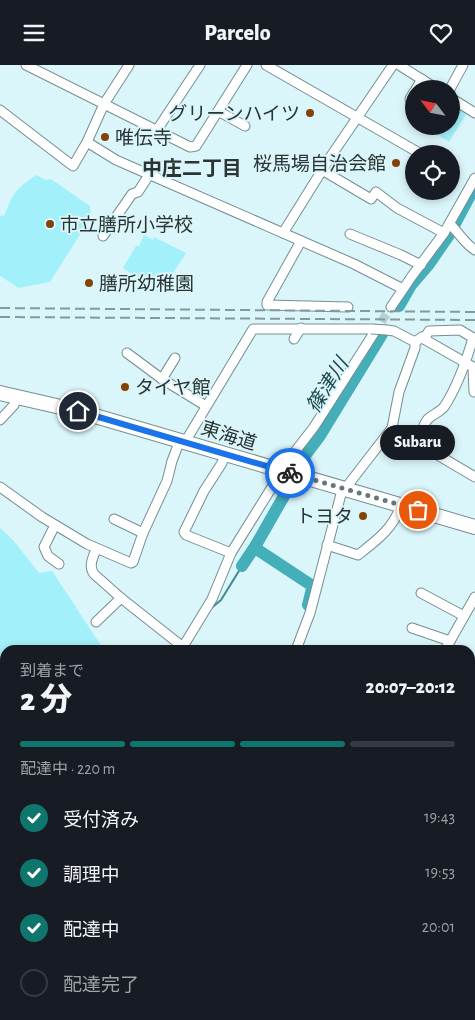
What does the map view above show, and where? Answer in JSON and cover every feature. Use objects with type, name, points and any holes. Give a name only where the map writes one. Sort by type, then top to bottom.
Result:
[{"type":"highway","name":"東海道","points":[[0,393],[78,411],[475,527]]},
{"type":"street","points":[[26,65],[190,147],[196,146],[247,65]]},
{"type":"street","points":[[0,110],[73,166],[87,142],[104,104],[129,65]]},
{"type":"street","points":[[157,130],[200,65]]},
{"type":"street","points":[[266,65],[405,145]]},
{"type":"street","points":[[284,233],[322,170],[393,65]]},
{"type":"street","points":[[399,65],[422,79]]},
{"type":"street","points":[[455,80],[463,65]]},
{"type":"street","points":[[460,104],[475,113]]},
{"type":"street","points":[[218,111],[245,126]]},
{"type":"street","points":[[87,142],[116,160],[149,175],[407,287]]},
{"type":"street","points":[[322,170],[371,199],[376,192],[397,208],[444,233]]},
{"type":"street","points":[[103,235],[132,194],[138,192],[149,175]]},
{"type":"street","points":[[392,307],[444,233],[452,226],[475,178]]},
{"type":"street","points":[[452,226],[465,243],[475,250]]},
{"type":"street","points":[[350,233],[421,265]]},
{"type":"street","points":[[301,241],[267,305],[348,307]]},
{"type":"street","points":[[294,339],[301,328]]},
{"type":"street","points":[[0,487],[55,525],[96,549],[131,563],[167,481],[172,461],[253,329],[387,330],[394,331],[415,342]]},
{"type":"street","points":[[184,645],[225,581],[231,553],[282,471],[330,401],[372,331]]},
{"type":"street","points":[[418,444],[423,426],[428,419],[442,409],[451,394],[466,363],[474,339],[460,331],[429,331],[424,339]]},
{"type":"street","points":[[415,342],[422,337],[473,367],[474,392]]},
{"type":"street","points":[[298,645],[310,613],[341,495],[392,429],[399,392],[415,349],[415,342]]},
{"type":"street","points":[[127,353],[162,379],[206,407]]},
{"type":"street","points":[[162,379],[174,358]]},
{"type":"street","points":[[0,420],[14,405],[16,396]]},
{"type":"street","points":[[392,429],[475,477]]},
{"type":"street","points":[[225,454],[222,463],[204,491],[184,532],[186,535],[231,553]]},
{"type":"street","points":[[328,545],[358,555],[385,534],[391,526],[400,505]]},
{"type":"street","points":[[114,519],[143,533]]},
{"type":"street","points":[[55,525],[44,547],[48,556],[59,564]]},
{"type":"street","points":[[96,549],[90,569],[121,598],[178,645]]},
{"type":"street","points":[[421,593],[464,616]]},
{"type":"street","points":[[448,645],[475,597]]},
{"type":"street","points":[[96,622],[121,598]]},
{"type":"street","points":[[412,628],[450,641]]},
{"type":"shaded area","points":[[460,109],[467,113],[460,124]]},
{"type":"shaded area","points":[[438,135],[453,135],[449,142]]},
{"type":"shaded area","points":[[36,175],[46,180],[51,179],[90,206],[91,217],[50,282],[19,288],[0,276],[0,218],[1,215],[4,216],[16,192]]},
{"type":"shaded area","points":[[144,235],[153,240],[154,237],[186,253],[160,293],[123,268],[136,246],[139,246]]},
{"type":"shaded area","points":[[0,528],[13,540],[39,573],[52,571],[101,645],[0,645]]},
{"type":"waterway","name":"篠津川","points":[[399,306],[411,285],[429,264],[449,235],[475,186]]},
{"type":"waterway","name":"篠津川","points":[[304,457],[319,437],[382,334]]},
{"type":"waterway","name":"篠津川","points":[[292,486],[288,489],[256,545],[258,550],[311,585],[312,589],[308,605]]},
{"type":"waterway","points":[[242,566],[256,545]]},
{"type":"waterway","points":[[209,610],[221,600],[242,566]]},
{"type":"tunnel","points":[[374,333],[391,307]]},
{"type":"railway","points":[[0,308],[475,312]]},
{"type":"railway","points":[[0,317],[475,320]]},
{"type":"way so far","points":[[290,473],[418,510]]},
{"type":"place","name":"グリーンハイツ","points":[[310,113]]},
{"type":"place","name":"唯伝寺","points":[[105,137]]},
{"type":"place","name":"桜馬場自治会館","points":[[396,163]]},
{"type":"place","name":"市立膳所小学校","points":[[50,224]]},
{"type":"place","name":"膳所幼稚園","points":[[89,283]]},
{"type":"place","name":"タイヤ館","points":[[125,387]]},
{"type":"place","name":"Subaru","points":[[418,510]]},
{"type":"place","name":"トヨタ","points":[[363,516]]},
{"type":"district","name":"中庄二丁目","points":[[192,168]]},
{"type":"route","points":[[78,411],[290,473]]}]
